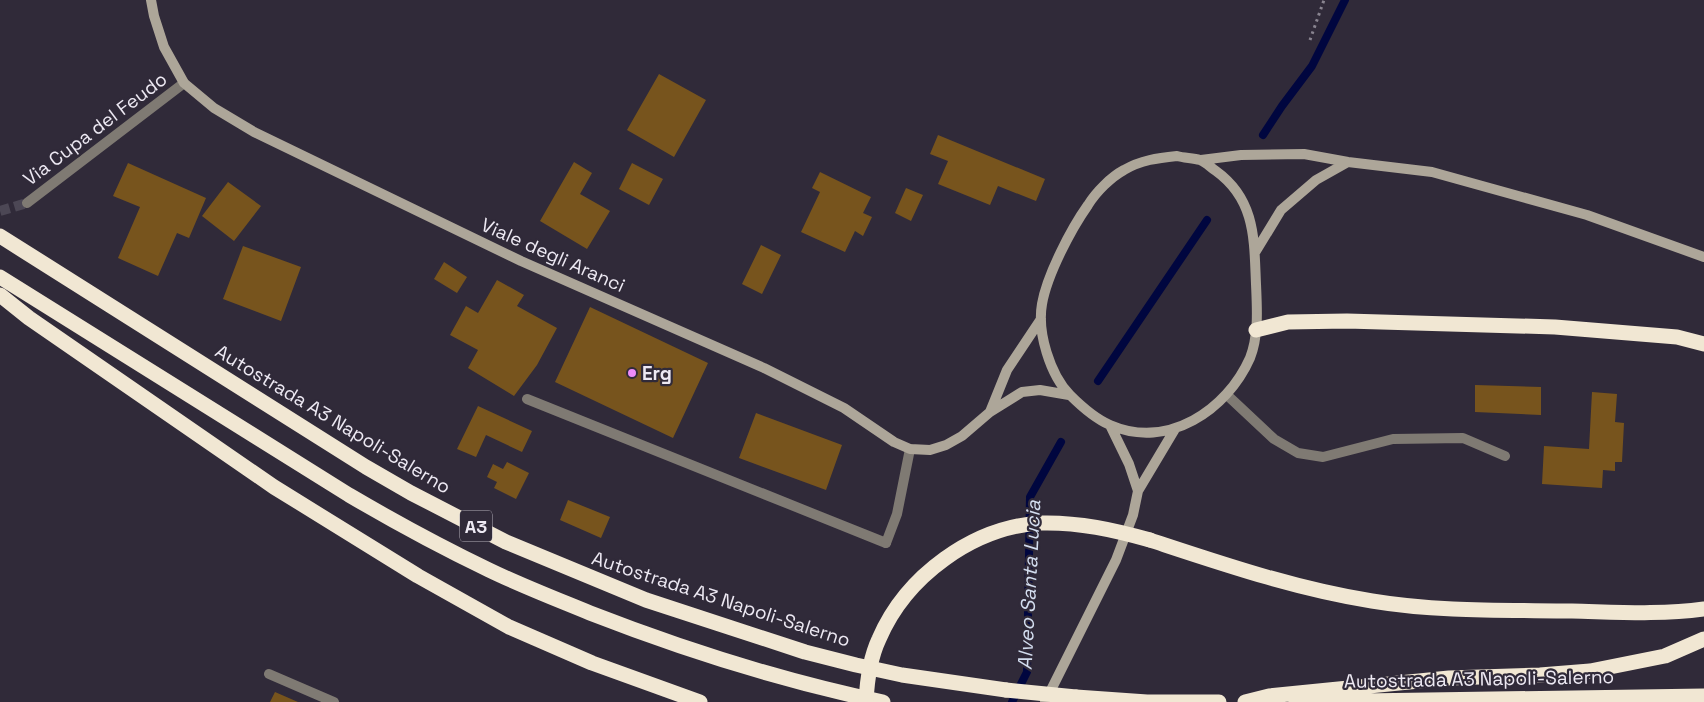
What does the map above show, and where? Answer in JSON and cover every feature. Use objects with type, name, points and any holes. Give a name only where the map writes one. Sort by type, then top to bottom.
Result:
[{"type":"highway","name":"Autostrada A3 Napoli-Salerno","points":[[0,236],[366,467],[411,493],[506,542],[646,600],[805,652],[902,675],[1006,690],[1076,697],[1147,702],[1219,702]]},
{"type":"highway","name":"A3","points":[[0,277],[349,495],[395,522],[490,571],[635,630],[710,656],[844,694],[883,702]]},
{"type":"highway","points":[[0,295],[29,318],[274,487],[418,576],[509,627],[592,663],[700,702]]},
{"type":"highway","points":[[1256,330],[1288,322],[1555,327],[1677,337],[1704,344]]},
{"type":"highway","points":[[866,702],[867,682],[878,640],[898,604],[928,572],[967,544],[1002,530],[1040,523],[1075,524],[1112,530],[1150,540],[1251,573],[1328,593],[1374,602],[1439,609],[1653,612],[1704,609]]},
{"type":"highway","points":[[1245,702],[1279,695],[1449,678],[1521,676],[1590,671],[1665,656],[1704,639]]},
{"type":"highway","name":"Autostrada A3 Napoli-Salerno","points":[[1255,702],[1704,696]]},
{"type":"main road","name":"Viale degli Aranci","points":[[151,0],[164,47],[184,83],[214,108],[254,132],[522,261],[764,368],[844,408],[894,442],[910,449],[930,450],[946,445],[962,436],[990,412],[1022,392],[1040,390],[1069,395]]},
{"type":"main road","points":[[1201,160],[1222,175],[1236,190],[1247,209],[1256,251],[1256,330],[1250,356],[1240,378],[1227,395],[1199,418],[1175,429],[1151,433],[1127,430],[1110,425],[1069,395],[1057,379],[1044,344],[1041,319],[1042,303],[1053,270],[1088,204],[1104,185],[1123,170],[1148,159],[1177,156],[1201,160],[1241,155],[1304,154],[1348,162],[1432,172],[1587,215],[1704,257]]},
{"type":"main road","points":[[1256,251],[1281,210],[1316,180],[1348,162]]},
{"type":"main road","name":"Viale degli Aranci","points":[[990,412],[1007,370],[1041,319]]},
{"type":"main road","points":[[1110,425],[1130,464],[1138,490]]},
{"type":"main road","points":[[1045,702],[1116,560],[1133,515],[1138,490],[1175,429]]},
{"type":"street","name":"Via Cupa del Feudo","points":[[27,203],[184,83]]},
{"type":"street","points":[[1227,395],[1274,439],[1298,453],[1323,457],[1393,439],[1463,438],[1505,456]]},
{"type":"street","points":[[527,399],[886,543],[897,514],[910,449]]},
{"type":"street","points":[[269,674],[334,702]]},
{"type":"path","points":[[1310,40],[1324,0]]},
{"type":"building","points":[[659,74],[706,100],[674,157],[627,130]]},
{"type":"building","points":[[938,135],[1045,179],[1036,201],[998,186],[990,205],[938,184],[948,161],[930,154]]},
{"type":"building","points":[[574,162],[592,173],[580,194],[610,211],[587,249],[540,221]]},
{"type":"building","points":[[128,163],[206,198],[189,238],[177,233],[158,276],[118,258],[140,207],[113,196]]},
{"type":"building","points":[[632,163],[663,179],[649,205],[619,189]]},
{"type":"building","points":[[820,172],[871,197],[863,213],[872,217],[863,236],[855,231],[845,252],[801,232],[820,192],[812,188]]},
{"type":"building","points":[[228,182],[261,206],[234,241],[202,216]]},
{"type":"building","points":[[906,188],[923,195],[911,221],[895,213]]},
{"type":"building","points":[[761,245],[781,255],[762,294],[742,284]]},
{"type":"building","points":[[243,246],[301,267],[281,321],[223,299]]},
{"type":"building","points":[[444,262],[467,277],[457,293],[434,279]]},
{"type":"building","points":[[497,280],[524,295],[517,306],[557,328],[537,365],[514,396],[468,368],[478,350],[450,335],[466,306],[478,313]]},
{"type":"building","name":"Erg","points":[[590,307],[708,363],[673,438],[555,382]]},
{"type":"building","points":[[1475,385],[1541,387],[1541,415],[1475,412]]},
{"type":"building","points":[[1592,392],[1617,394],[1615,422],[1624,423],[1622,462],[1615,462],[1615,471],[1603,470],[1602,488],[1542,484],[1544,446],[1589,449]]},
{"type":"building","points":[[478,406],[532,431],[522,452],[486,435],[476,457],[457,449]]},
{"type":"building","points":[[756,413],[842,445],[826,490],[739,458]]},
{"type":"building","points":[[507,462],[529,473],[516,499],[494,488],[497,482],[487,477],[493,464],[503,469]]},
{"type":"building","points":[[568,500],[610,517],[601,538],[560,520]]},
{"type":"building","points":[[275,692],[298,702],[270,702]]},
{"type":"waterway","name":"Alveo Santa Lucia","points":[[1263,135],[1312,66],[1345,0]]},
{"type":"waterway","name":"Alveo Santa Lucia","points":[[1098,381],[1207,220]]},
{"type":"waterway","name":"Alveo Santa Lucia","points":[[1012,702],[1027,672],[1030,497],[1061,442]]},
{"type":"tunnel","points":[[0,211],[27,203]]},
{"type":"place","name":"Erg","points":[[632,373]]}]
